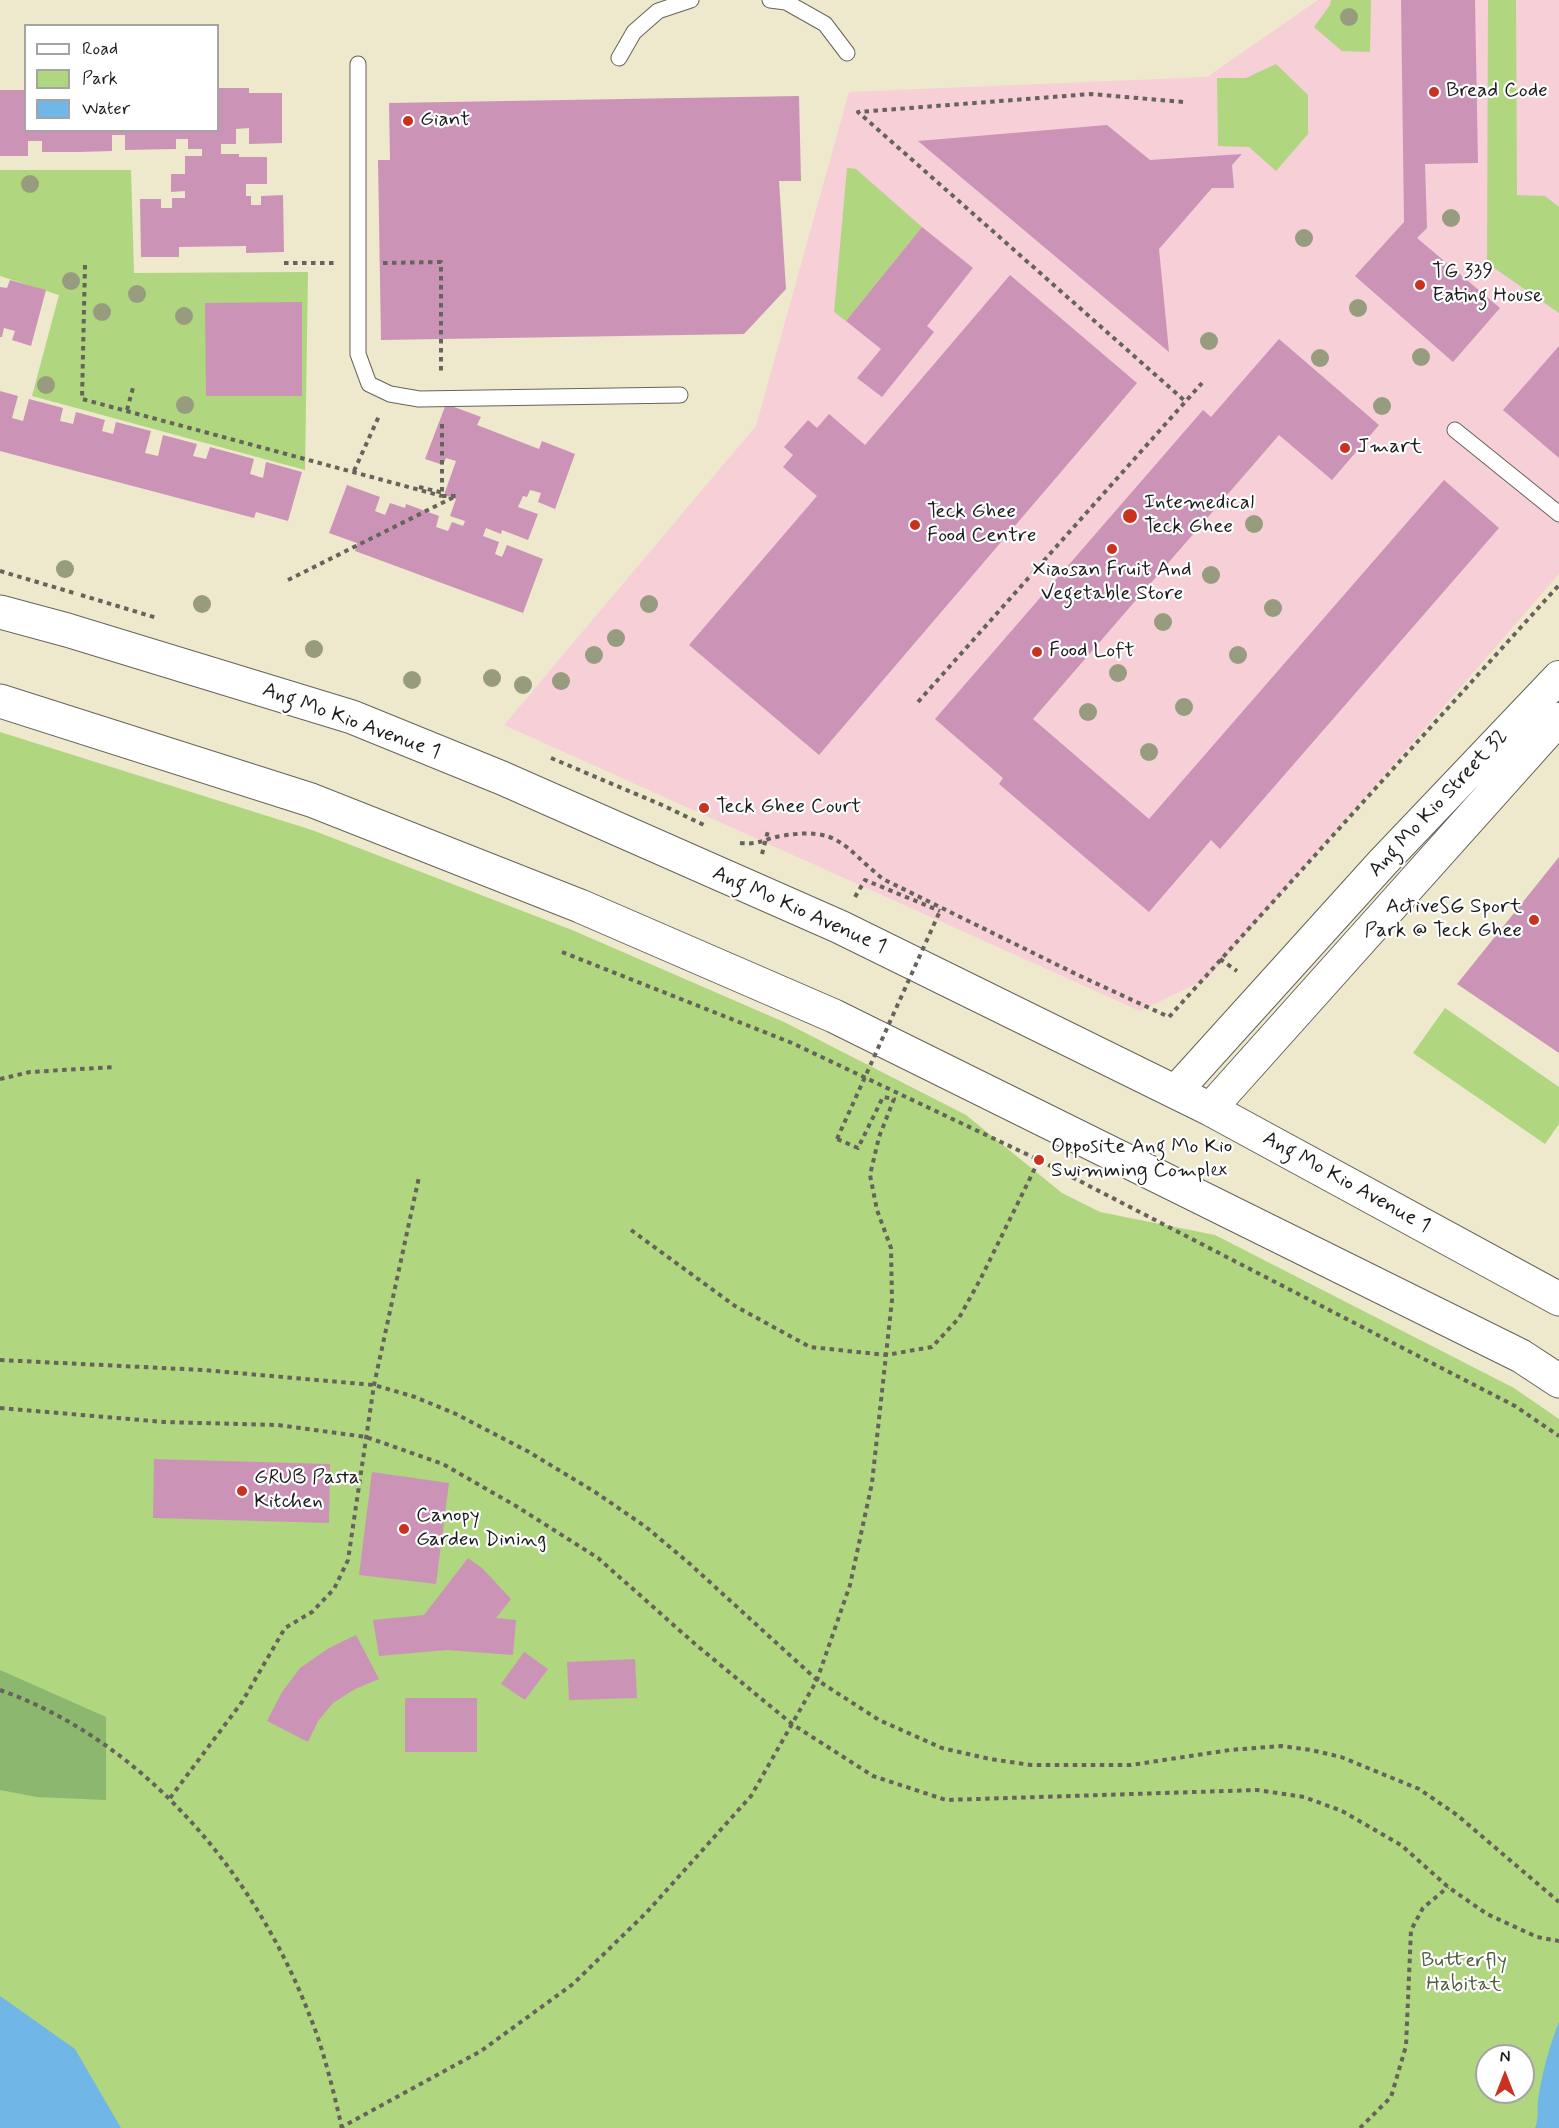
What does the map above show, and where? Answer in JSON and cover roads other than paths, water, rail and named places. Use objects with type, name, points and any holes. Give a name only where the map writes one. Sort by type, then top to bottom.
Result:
[{"type":"main road","name":"Ang Mo Kio Avenue 1","points":[[0,612],[67,630],[352,717],[502,778],[840,927],[1210,1109],[1559,1299]]},
{"type":"main road","points":[[0,701],[311,800],[580,906],[739,974],[834,1016],[1500,1345],[1559,1381]]},
{"type":"street","name":"Ang Mo Kio Street 32","points":[[1175,1092],[1383,862],[1559,677]]},
{"type":"street","name":"Ang Mo Kio Street 32","points":[[1210,1109],[1559,719]]},
{"type":"lane","points":[[619,58],[634,33],[658,11],[692,0]]},
{"type":"lane","points":[[770,0],[786,2],[825,24],[847,53]]},
{"type":"lane","points":[[358,64],[358,354],[369,384],[390,394],[419,399],[680,395]]},
{"type":"lane","points":[[1455,430],[1559,514]]},
{"type":"water","points":[[0,1996],[75,2049],[121,2128],[0,2128]]},
{"type":"water","points":[[1559,2022],[1559,2128],[1535,2128],[1544,2070]]},
{"type":"place","name":"Bread Code","points":[[1434,92]]},
{"type":"place","name":"Giant","points":[[408,121]]},
{"type":"place","name":"TG 339 Eating House","points":[[1420,285]]},
{"type":"place","name":"Jmart","points":[[1345,448]]},
{"type":"place","name":"Intemedical Teck Ghee","points":[[1130,516]]},
{"type":"place","name":"Teck Ghee Food Centre","points":[[915,525]]},
{"type":"place","name":"Xiaosan Fruit And Vegetable Store","points":[[1112,549]]},
{"type":"place","name":"Food Loft","points":[[1037,652]]},
{"type":"place","name":"Teck Ghee Court","points":[[704,808]]},
{"type":"place","name":"ActiveSG Sport Park @ Teck Ghee","points":[[1534,920]]},
{"type":"place","name":"Opposite Ang Mo Kio Swimming Complex","points":[[1039,1160]]},
{"type":"place","name":"GRUB Pasta Kitchen","points":[[242,1491]]},
{"type":"place","name":"Canopy Garden Dining","points":[[404,1529]]},
{"type":"park label","name":"Butterfly Habitat","points":[[1464,1974]]}]
